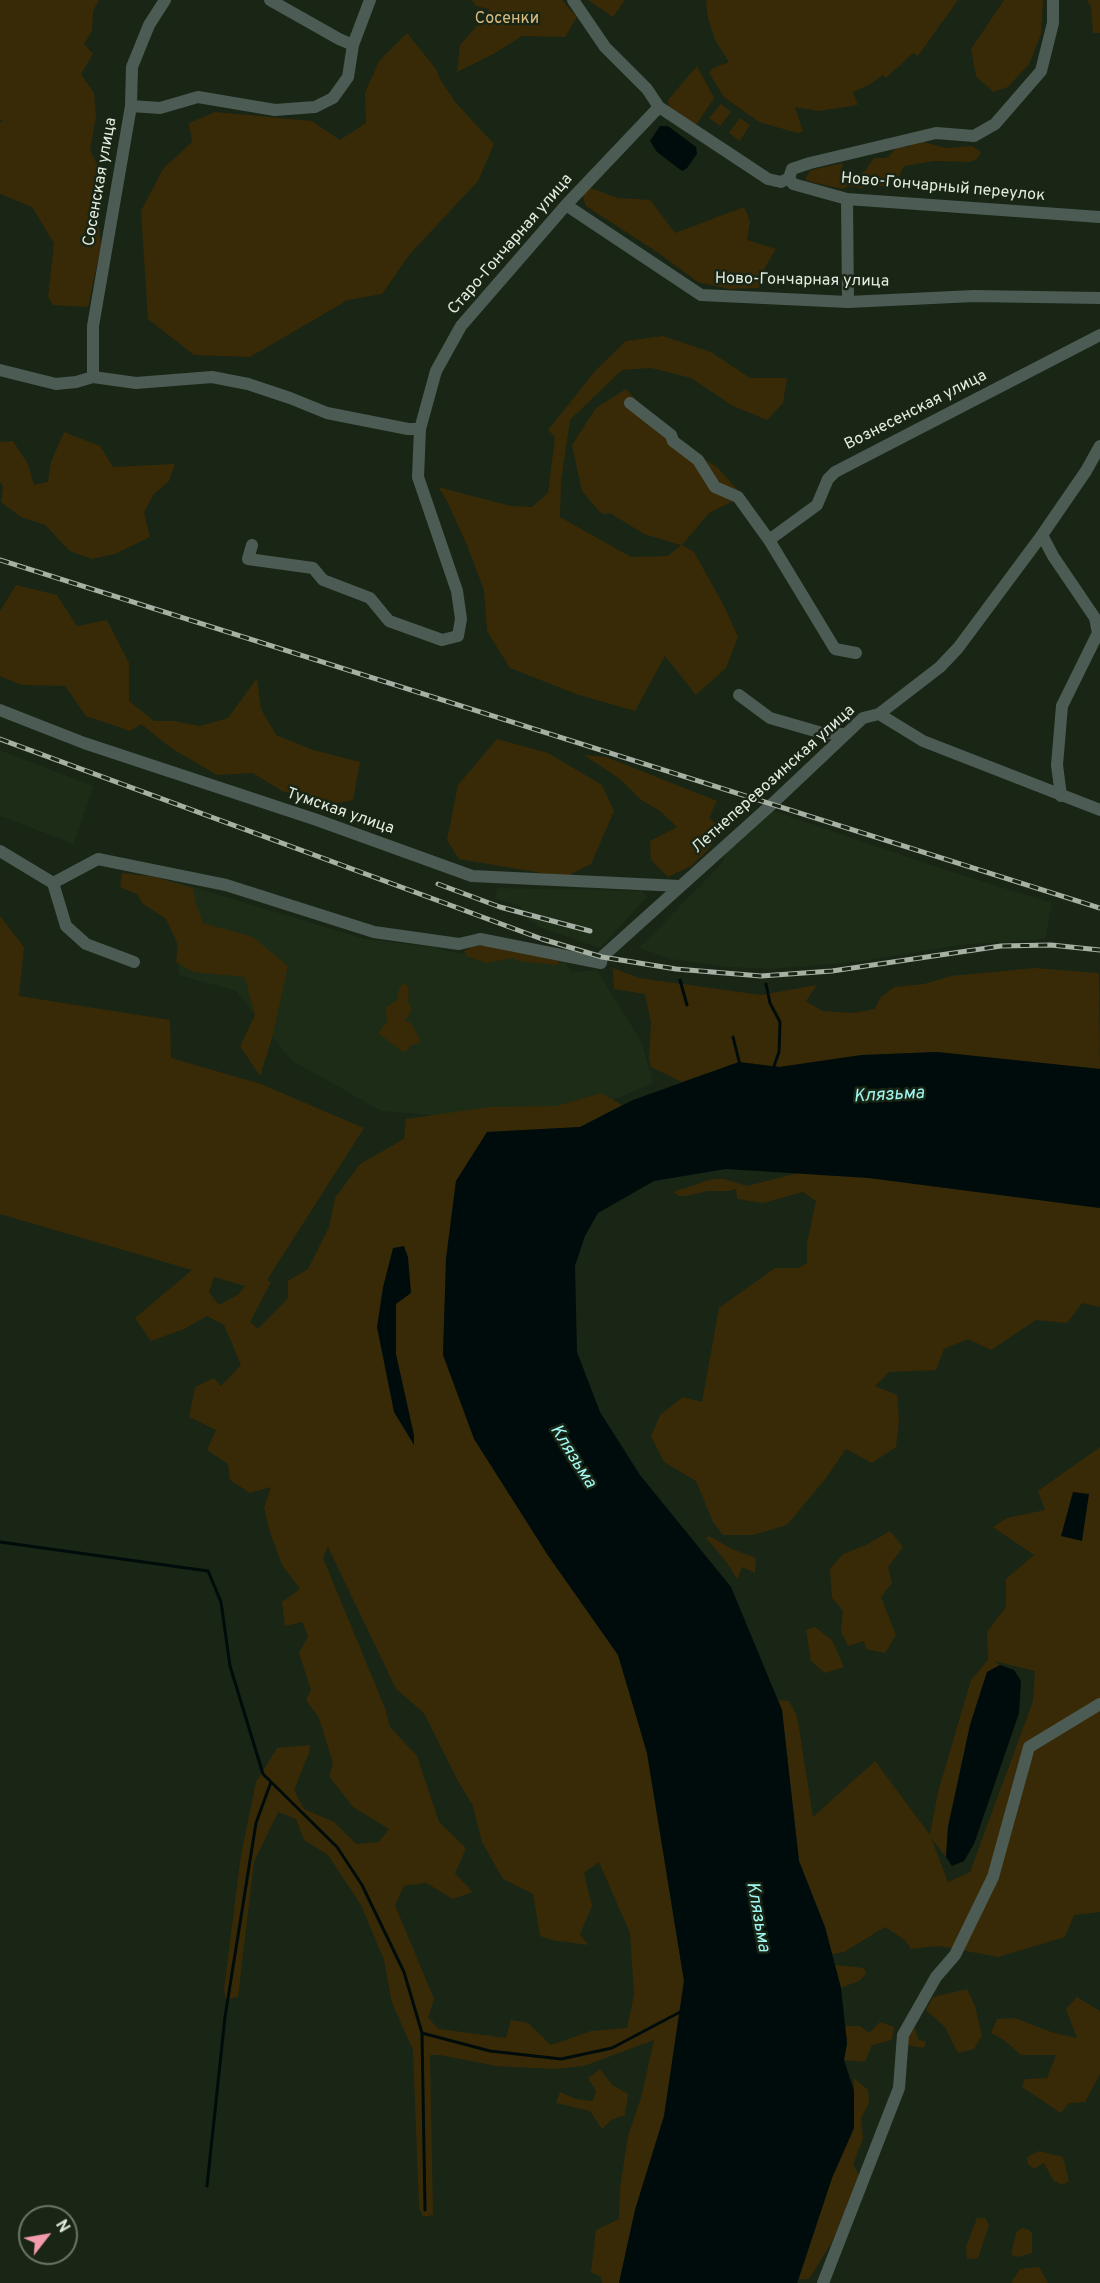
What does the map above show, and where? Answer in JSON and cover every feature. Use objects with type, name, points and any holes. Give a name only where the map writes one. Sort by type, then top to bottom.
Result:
[{"type":"street","name":"Сосенская улица","points":[[93,377],[93,326],[131,106],[132,67],[148,25],[165,0]]},
{"type":"street","points":[[270,0],[353,45]]},
{"type":"street","points":[[131,106],[160,108],[198,97],[275,110],[315,106],[333,98],[348,77],[353,45],[370,0]]},
{"type":"street","points":[[573,0],[605,47],[647,89],[659,107]]},
{"type":"street","points":[[789,178],[792,169],[810,163],[936,133],[974,136],[995,124],[1041,71],[1053,23],[1053,0]]},
{"type":"street","name":"Ново-Гончарный переулок","points":[[659,107],[768,178],[781,182],[789,178],[793,184],[847,199],[1100,217]]},
{"type":"street","name":"Старо-Гончарная улица","points":[[252,545],[248,559],[313,568],[323,580],[370,598],[389,621],[442,640],[458,636],[461,619],[457,591],[418,477],[420,429],[436,371],[461,326],[566,205],[659,107]]},
{"type":"street","points":[[847,199],[848,302]]},
{"type":"street","name":"Ново-Гончарная улица","points":[[566,205],[701,296],[848,302],[974,296],[1100,298]]},
{"type":"street","name":"Вознесенская улица","points":[[769,540],[817,505],[828,479],[835,472],[1100,335]]},
{"type":"street","points":[[0,370],[56,384],[93,377],[136,383],[212,377],[248,384],[327,413],[408,429],[420,429]]},
{"type":"street","points":[[630,403],[671,435],[673,441],[698,460],[715,487],[738,497],[769,540],[835,650],[856,653]]},
{"type":"street","name":"Летнеперевозинская улица","points":[[52,883],[98,859],[226,885],[374,932],[459,944],[480,939],[601,963],[602,957],[863,718],[879,714],[940,667],[958,648],[1042,535],[1086,471],[1100,446]]},
{"type":"street","points":[[1042,535],[1053,556],[1095,618],[1098,633],[1062,706],[1057,765],[1061,796]]},
{"type":"street","points":[[739,695],[770,718],[822,734],[846,734]]},
{"type":"street","name":"Тумская улица","points":[[0,710],[84,743],[316,820],[472,876],[680,886]]},
{"type":"street","points":[[879,714],[923,741],[1100,810]]},
{"type":"street","points":[[0,851],[52,883],[66,926],[86,945],[134,962]]},
{"type":"street","points":[[823,2283],[899,2088],[902,2038],[936,1977],[955,1955],[993,1877],[1029,1747],[1100,1704]]},
{"type":"shaded area","points":[[0,750],[93,786],[74,844],[0,816]]},
{"type":"shaded area","points":[[771,810],[943,869],[1052,903],[1045,939],[960,945],[856,962],[769,969],[729,967],[670,959],[639,948],[722,863],[726,851]]},
{"type":"shaded area","points":[[173,881],[365,939],[432,947],[457,953],[546,960],[557,965],[562,960],[573,972],[597,970],[642,1043],[653,1083],[578,1115],[482,1119],[381,1111],[291,1060],[236,991],[179,975]]},
{"type":"shaded area","points":[[497,888],[641,891],[647,897],[600,948],[541,928],[520,915],[521,906],[495,899]]},
{"type":"green space","points":[[0,0],[99,0],[93,11],[92,31],[84,44],[93,54],[81,74],[94,93],[96,117],[90,150],[105,181],[98,215],[101,245],[88,307],[53,305],[48,297],[54,243],[32,207],[0,194],[0,122],[3,121],[0,119]]},
{"type":"green space","name":"Сосенки","points":[[472,0],[562,0],[577,17],[565,37],[522,36],[457,72],[460,45],[489,9],[476,6]]},
{"type":"green space","points":[[588,0],[625,0],[613,17]]},
{"type":"green space","points":[[706,0],[958,0],[918,56],[913,53],[886,78],[883,75],[853,92],[858,105],[819,111],[795,107],[803,132],[797,133],[759,122],[724,97],[709,73],[713,68],[729,62],[715,40],[708,18]]},
{"type":"green space","points":[[1004,0],[1043,0],[1041,34],[1029,64],[1008,87],[993,92],[976,76],[971,49]]},
{"type":"green space","points":[[1087,0],[1100,0],[1100,33],[1093,33],[1091,7]]},
{"type":"green space","points":[[407,33],[436,69],[456,103],[494,144],[478,181],[409,255],[382,294],[348,300],[250,357],[194,355],[148,319],[141,211],[163,169],[192,142],[189,123],[215,112],[312,121],[340,140],[366,123],[365,93],[379,61]]},
{"type":"green space","points":[[697,66],[714,98],[696,125],[669,107],[668,100]]},
{"type":"green space","points":[[721,104],[731,112],[720,126],[709,118]]},
{"type":"green space","points":[[740,118],[750,125],[740,141],[729,133]]},
{"type":"green space","points":[[919,141],[946,148],[972,146],[981,152],[978,158],[971,162],[934,161],[904,166],[897,181],[886,187],[871,184],[862,188],[848,186],[842,189],[805,179],[811,170],[843,163],[841,175],[860,174],[874,158],[887,158],[898,146],[908,147]]},
{"type":"green space","points":[[588,187],[618,198],[650,200],[675,233],[744,207],[750,221],[747,240],[776,249],[764,269],[759,288],[729,289],[698,282],[657,252],[586,206],[582,195]]},
{"type":"green space","points":[[663,336],[711,352],[750,378],[787,378],[783,403],[767,420],[733,406],[691,378],[651,368],[622,370],[570,420],[561,481],[560,517],[631,557],[668,556],[681,545],[644,534],[610,513],[603,514],[599,511],[582,491],[572,445],[596,408],[626,389],[673,439],[718,468],[741,494],[735,500],[709,513],[682,545],[694,552],[724,606],[738,637],[726,668],[696,695],[665,656],[635,711],[576,694],[510,668],[487,631],[484,590],[467,545],[438,487],[511,506],[532,507],[548,493],[555,437],[548,430],[596,370],[626,341]]},
{"type":"green space","points":[[64,432],[100,446],[113,467],[175,464],[169,481],[154,494],[144,512],[150,537],[115,554],[91,559],[70,551],[45,525],[21,517],[1,502],[3,487],[0,481],[0,442],[13,441],[28,464],[34,485],[48,482],[51,462]]},
{"type":"green space","points":[[16,585],[57,595],[77,626],[107,620],[129,663],[129,701],[154,721],[174,721],[200,726],[228,718],[257,678],[261,709],[276,735],[313,750],[360,762],[353,800],[329,805],[282,791],[253,773],[217,775],[171,748],[141,724],[130,731],[86,716],[65,686],[21,685],[0,676],[0,611]]},
{"type":"green space","points":[[497,739],[548,753],[602,785],[614,811],[591,864],[565,877],[459,859],[447,840],[458,785]]},
{"type":"green space","points":[[584,755],[606,757],[717,801],[709,818],[722,828],[708,850],[691,866],[668,877],[651,860],[650,841],[677,827],[660,811],[640,799],[620,779]]},
{"type":"green space","points":[[122,873],[155,877],[193,888],[203,923],[253,937],[288,966],[272,1038],[260,1076],[240,1046],[255,1015],[245,977],[194,972],[176,962],[178,945],[166,919],[142,903],[137,894],[120,887]]},
{"type":"green space","points":[[0,916],[24,947],[19,996],[170,1020],[171,1058],[261,1084],[364,1128],[267,1280],[271,1282],[250,1322],[258,1329],[288,1298],[288,1281],[308,1269],[329,1227],[335,1198],[360,1164],[404,1139],[406,1119],[490,1107],[557,1106],[601,1093],[622,1105],[580,1127],[487,1132],[456,1181],[446,1259],[443,1355],[547,1554],[618,1655],[647,1753],[684,1981],[664,2116],[635,2210],[619,2283],[602,2283],[601,2277],[591,2272],[596,2230],[619,2219],[620,2188],[628,2136],[641,2098],[654,2040],[584,2066],[553,2069],[496,2066],[430,2055],[433,2215],[423,2217],[419,2208],[413,2050],[392,2003],[384,1960],[361,1905],[328,1855],[304,1840],[296,1819],[278,1812],[254,1862],[238,1997],[226,2000],[224,1989],[241,1855],[256,1782],[277,1748],[310,1745],[294,1790],[304,1809],[334,1822],[356,1844],[379,1842],[389,1829],[353,1807],[329,1776],[333,1763],[319,1718],[306,1700],[311,1690],[299,1653],[308,1636],[302,1622],[285,1626],[282,1602],[300,1589],[282,1565],[270,1532],[264,1508],[271,1487],[250,1493],[230,1480],[228,1464],[207,1450],[216,1430],[189,1417],[195,1387],[214,1378],[221,1386],[241,1365],[224,1325],[207,1316],[184,1329],[151,1341],[135,1318],[192,1270],[0,1214]],"holes":[[[214,1277],[245,1286],[239,1294],[219,1305],[209,1292]],[[328,1547],[396,1689],[424,1713],[473,1806],[482,1842],[503,1879],[533,1894],[540,1936],[588,1945],[580,1934],[592,1906],[584,1873],[599,1862],[630,1933],[634,1995],[627,2028],[591,2031],[551,2045],[528,2023],[511,2020],[506,2038],[439,2029],[428,2018],[434,1999],[395,1905],[404,1886],[426,1883],[453,1899],[473,1892],[455,1874],[466,1848],[439,1822],[417,1756],[390,1727],[385,1708],[323,1558]]]},
{"type":"green space","points":[[486,945],[557,956],[559,963],[557,965],[518,961],[513,958],[486,963],[466,956],[464,951],[471,947]]},
{"type":"green space","points":[[613,968],[639,978],[761,995],[817,985],[806,1001],[822,1011],[853,1013],[875,1009],[880,998],[894,987],[924,984],[951,976],[1035,968],[1099,973],[1100,1069],[937,1052],[862,1055],[779,1067],[739,1062],[682,1082],[651,1067],[649,1059],[651,1023],[645,994],[614,989]]},
{"type":"green space","points":[[404,982],[409,989],[408,1002],[412,1010],[405,1021],[411,1023],[421,1042],[409,1046],[408,1051],[403,1052],[378,1033],[387,1021],[386,1007],[397,1000],[399,988]]},
{"type":"green space","points":[[798,1173],[869,1178],[1100,1208],[1100,1307],[1082,1303],[1067,1323],[1036,1320],[991,1350],[968,1339],[944,1349],[936,1370],[889,1372],[875,1386],[897,1395],[899,1420],[896,1447],[872,1463],[846,1449],[826,1478],[787,1525],[753,1535],[723,1535],[713,1522],[696,1481],[664,1462],[651,1436],[660,1415],[683,1397],[702,1402],[719,1308],[775,1268],[799,1268],[807,1263],[807,1243],[816,1201],[803,1192],[763,1203],[737,1199],[736,1189],[708,1191],[686,1196],[679,1196],[673,1192],[712,1179],[724,1179],[747,1186]]},
{"type":"green space","points":[[1100,1447],[1100,1912],[1074,1915],[1065,1937],[998,1957],[939,1946],[911,1949],[905,1940],[885,1927],[844,1952],[832,1954],[825,1927],[799,1861],[782,1710],[778,1700],[789,1701],[797,1716],[813,1817],[875,1761],[930,1835],[938,1792],[971,1680],[988,1660],[987,1632],[1006,1607],[1006,1579],[1034,1555],[993,1527],[1007,1518],[1045,1510],[1038,1491]],"holes":[[[994,1661],[1035,1671],[1033,1701],[970,1872],[948,1882],[931,1838],[946,1857],[948,1827],[970,1725],[987,1672],[1000,1665]]]},
{"type":"green space","points":[[890,1531],[903,1547],[888,1567],[892,1583],[881,1597],[896,1635],[885,1653],[866,1649],[864,1641],[848,1646],[841,1631],[843,1611],[832,1598],[830,1569],[843,1554],[866,1545]]},
{"type":"green space","points":[[709,1536],[732,1549],[756,1558],[755,1573],[742,1567],[737,1579],[725,1560],[706,1538]]},
{"type":"green space","points":[[815,1627],[832,1640],[844,1667],[825,1673],[811,1661],[806,1630]]},
{"type":"green space","points":[[835,1965],[864,1968],[866,1974],[859,1981],[841,1988]]},
{"type":"green space","points":[[967,1989],[975,2006],[982,2036],[974,2049],[958,2053],[945,2027],[926,2010],[933,1997]]},
{"type":"green space","points":[[1077,1997],[1100,2011],[1100,2074],[1085,2102],[1069,2103],[1061,2113],[1022,2087],[1025,2079],[1047,2078],[1056,2055],[1021,2055],[1004,2040],[991,2033],[997,2019],[1015,2018],[1054,2033],[1077,2038],[1066,2009]]},
{"type":"green space","points":[[880,2022],[894,2027],[892,2040],[872,2045],[865,2062],[844,2060],[847,2043],[845,2026],[860,2026],[869,2033]]},
{"type":"green space","points":[[915,2028],[918,2039],[926,2042],[924,2048],[905,2045],[911,2029]]},
{"type":"green space","points":[[600,2069],[612,2085],[628,2094],[625,2115],[611,2120],[602,2129],[590,2111],[556,2103],[560,2092],[576,2099],[593,2101],[596,2091],[588,2078]]},
{"type":"green space","points":[[854,2078],[868,2090],[869,2103],[861,2118],[863,2139],[853,2164],[859,2176],[832,2242],[809,2279],[799,2279],[832,2178],[854,2128]]},
{"type":"green space","points":[[1039,2151],[1063,2157],[1069,2181],[1062,2185],[1053,2180],[1044,2163],[1034,2169],[1028,2164],[1027,2157]]},
{"type":"green space","points":[[977,2218],[985,2218],[989,2225],[978,2258],[967,2259],[966,2247]]},
{"type":"green space","points":[[1022,2228],[1032,2233],[1032,2253],[1019,2257],[1011,2255],[1016,2233]]},
{"type":"green space","points":[[1039,2267],[1048,2283],[1011,2283],[1020,2269]]},
{"type":"water","points":[[660,126],[668,126],[696,147],[697,154],[682,171],[657,152],[650,141]]},
{"type":"water","name":"Клязьма","points":[[937,1052],[1100,1069],[1100,1208],[869,1178],[726,1169],[654,1181],[598,1213],[585,1236],[575,1266],[577,1352],[600,1412],[640,1475],[731,1587],[782,1710],[799,1861],[825,1927],[841,1988],[847,2043],[844,2060],[854,2091],[854,2128],[832,2178],[797,2283],[619,2283],[635,2210],[664,2116],[684,1981],[647,1753],[618,1655],[547,1554],[474,1439],[443,1355],[446,1259],[456,1181],[487,1132],[580,1127],[633,1100],[739,1062],[779,1067],[862,1055]]},
{"type":"water","points":[[404,1246],[408,1257],[411,1293],[396,1304],[396,1354],[414,1435],[414,1445],[394,1412],[377,1327],[383,1287],[393,1248]]},
{"type":"water","points":[[1073,1492],[1089,1494],[1082,1541],[1061,1536]]},
{"type":"water","points":[[1000,1665],[1014,1670],[1021,1681],[1019,1713],[974,1844],[964,1861],[952,1866],[946,1857],[948,1827],[970,1725],[987,1672]]},
{"type":"waterway","points":[[680,980],[687,1005]]},
{"type":"waterway","points":[[766,984],[770,1003],[780,1022],[779,1052],[774,1066],[776,1068]]},
{"type":"waterway","points":[[733,1037],[740,1065]]},
{"type":"waterway","points":[[0,1542],[208,1571],[221,1602],[230,1666],[263,1774],[337,1847],[362,1885],[404,1972],[422,2033],[490,2051],[561,2059],[612,2048],[682,2011]]},
{"type":"waterway","points":[[207,2186],[225,2017],[256,1823],[271,1782]]},
{"type":"waterway","points":[[422,2033],[425,2210]]},
{"type":"railway","points":[[0,560],[1100,908]]},
{"type":"railway","points":[[0,739],[542,939],[602,957],[676,969],[761,976],[832,971],[1001,946],[1051,945],[1100,950]]},
{"type":"railway","points":[[438,884],[500,907],[590,931]]}]
